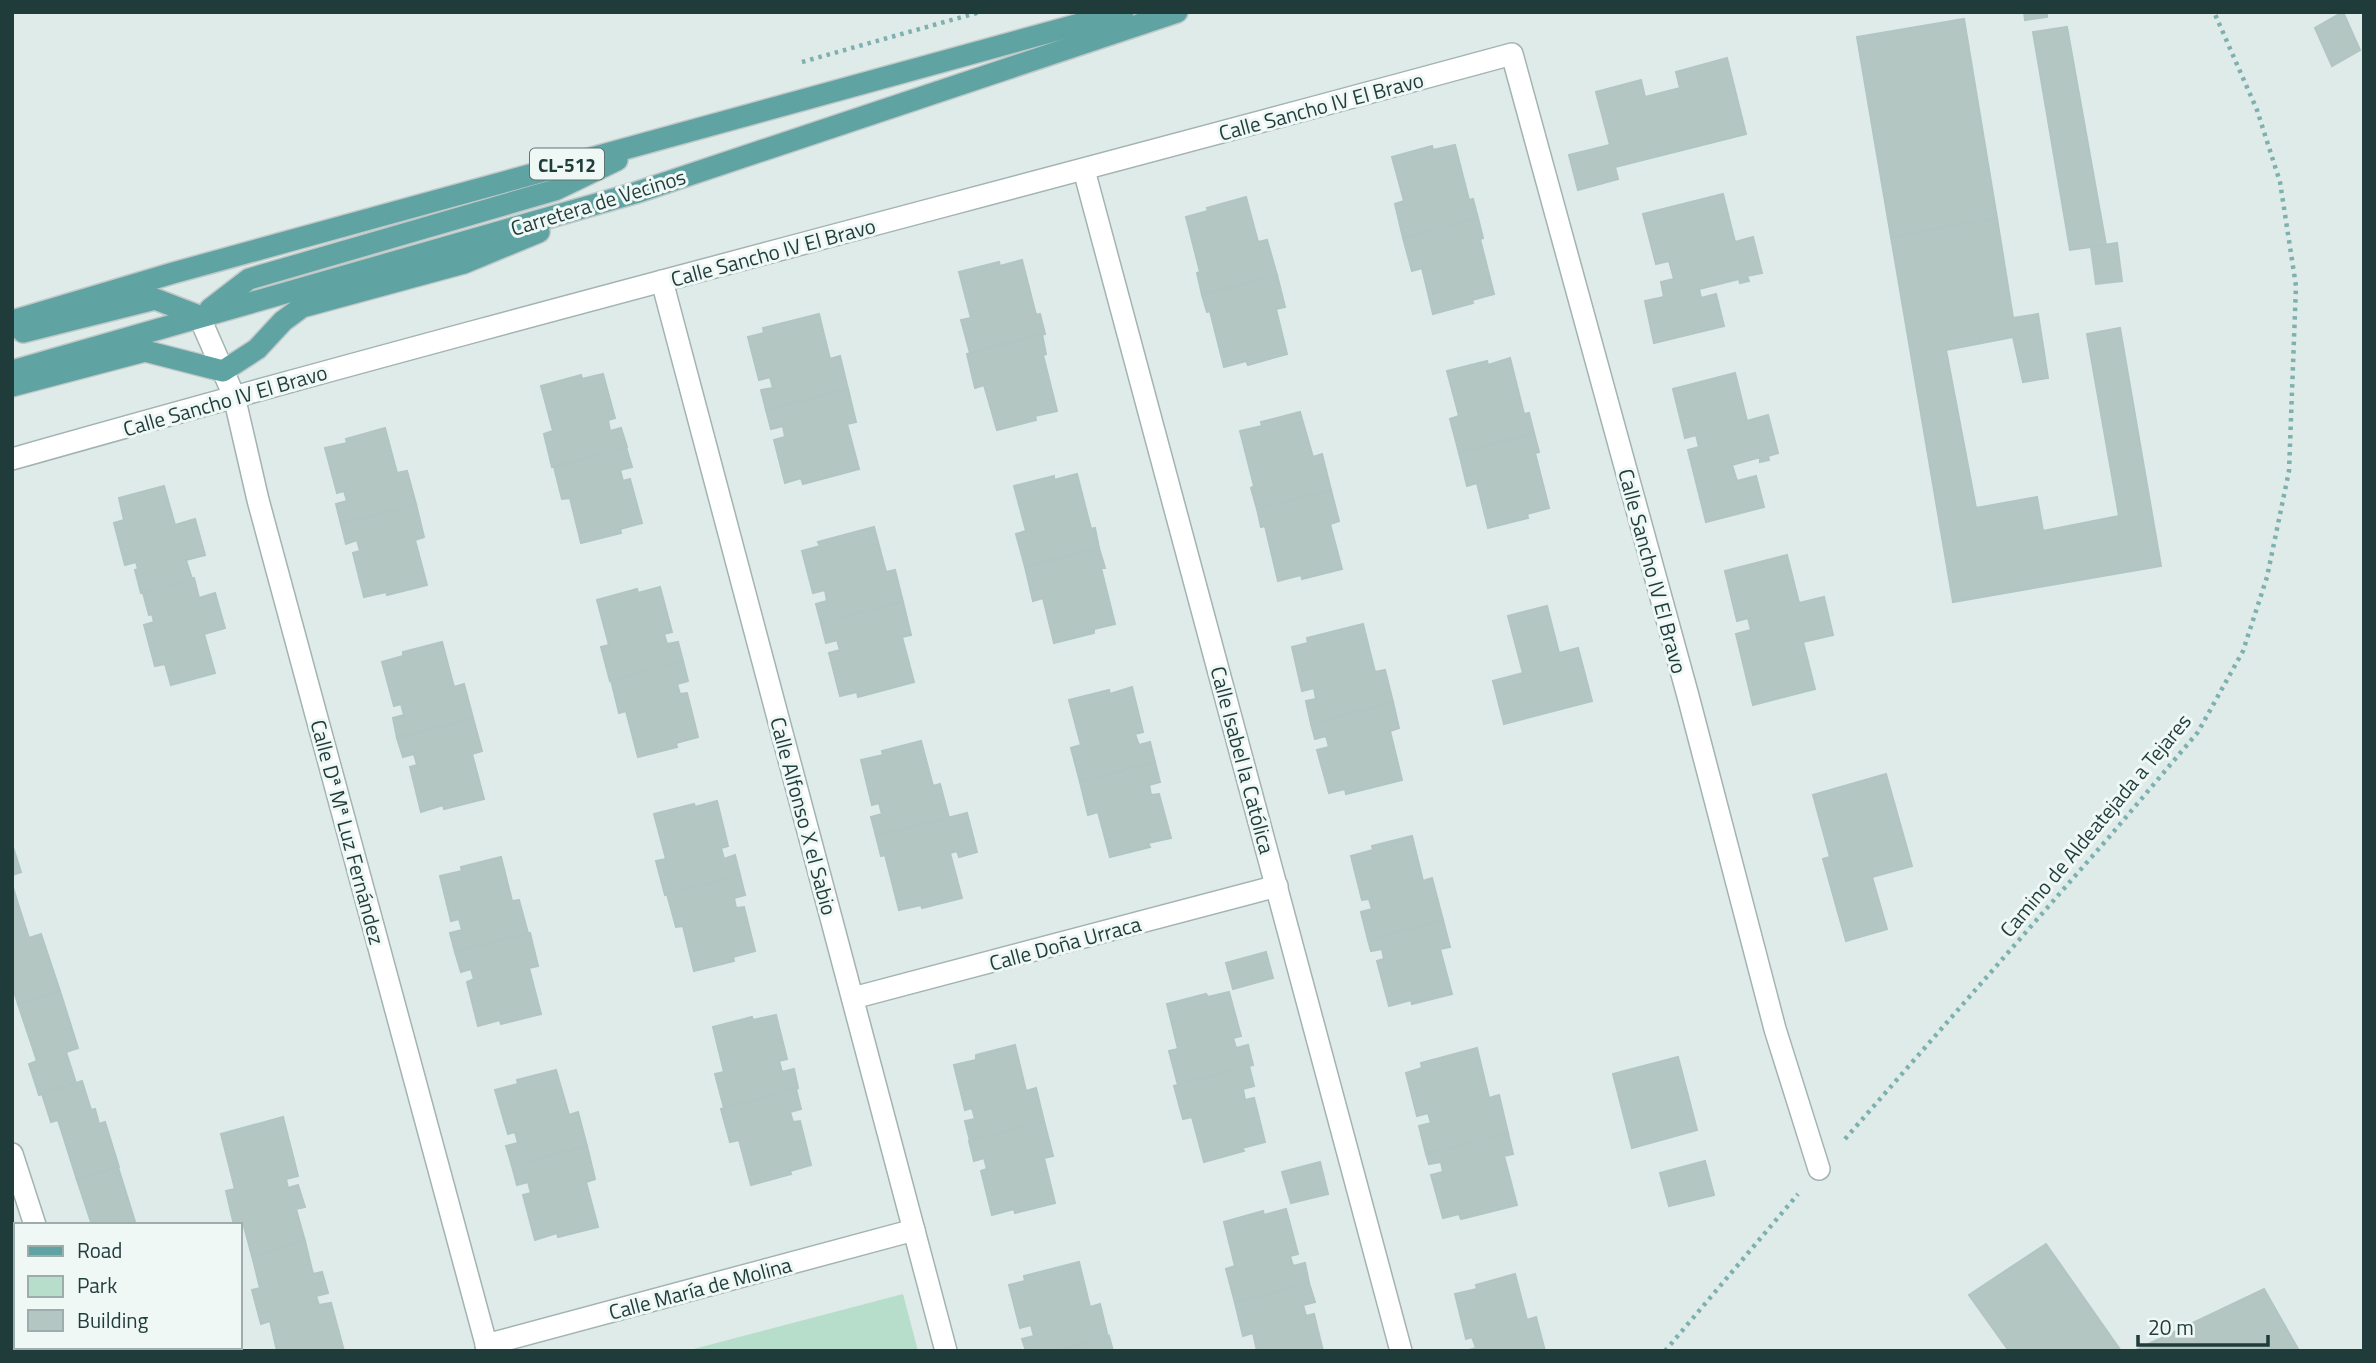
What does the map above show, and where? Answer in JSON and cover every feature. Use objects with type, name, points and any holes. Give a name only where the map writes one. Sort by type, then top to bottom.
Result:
[{"type":"main road","name":"Carretera de Vecinos","points":[[12,321],[173,273],[1123,12]]},
{"type":"main road","name":"Carretera de Vecinos","points":[[12,371],[635,193],[1177,12]]},
{"type":"main road","points":[[12,335],[155,299],[200,316],[249,279],[555,190],[664,137]]},
{"type":"main road","points":[[12,386],[145,351],[223,371],[257,349],[283,321],[302,307],[464,263],[635,193]]},
{"type":"street","name":"Calle Sancho IV El Bravo","points":[[12,459],[234,396],[1512,54],[1688,696],[1775,1029],[1819,1169]]},
{"type":"street","name":"Calle Isabel la Católica","points":[[1084,170],[1401,1351]]},
{"type":"street","name":"Calle Alfonso X el Sabio","points":[[662,281],[946,1351]]},
{"type":"street","name":"Calle Dª Mª Luz Fernández","points":[[200,316],[234,396],[262,514],[487,1348]]},
{"type":"street","name":"Calle Doña Urraca","points":[[853,999],[1277,886]]},
{"type":"street","points":[[12,1154],[34,1223]]},
{"type":"street","name":"Calle María de Molina","points":[[487,1348],[914,1230]]},
{"type":"path","name":"Camino de Aldeatejada a Tejares","points":[[1665,1351],[2198,732],[2243,650],[2267,577],[2289,471],[2296,286],[2280,182],[2257,110],[2214,12]]},
{"type":"green space","points":[[903,1294],[918,1351],[686,1351]]},
{"type":"building","points":[[2024,12],[2047,12],[2047,17],[2025,20]]},
{"type":"building","points":[[2343,12],[2360,50],[2332,66],[2315,28]]},
{"type":"building","points":[[1964,19],[1997,218],[1891,237],[1857,37]]},
{"type":"building","points":[[2067,27],[2106,245],[2070,250],[2033,32]]},
{"type":"building","points":[[1727,58],[1746,134],[1615,167],[1618,179],[1578,190],[1569,155],[1610,145],[1596,92],[1641,80],[1645,97],[1680,88],[1676,72]]},
{"type":"building","points":[[1455,145],[1469,200],[1473,199],[1478,218],[1403,238],[1395,204],[1404,201],[1392,157],[1432,146],[1433,150]]},
{"type":"building","points":[[1723,194],[1735,242],[1753,237],[1762,273],[1747,276],[1749,281],[1740,283],[1739,279],[1699,289],[1701,298],[1716,294],[1724,326],[1654,343],[1645,301],[1664,297],[1661,282],[1674,279],[1669,261],[1656,264],[1643,214]]},
{"type":"building","points":[[1246,197],[1258,242],[1267,240],[1277,275],[1202,295],[1197,273],[1200,272],[1186,217]]},
{"type":"building","points":[[1478,218],[1483,238],[1480,239],[1494,294],[1433,314],[1422,268],[1412,271],[1403,238]]},
{"type":"building","points":[[1997,218],[2013,318],[2038,314],[2048,378],[2023,382],[2013,337],[1946,350],[1976,508],[2037,497],[2043,531],[2119,516],[2087,334],[2120,328],[2161,566],[1953,602],[1891,237]]},
{"type":"building","points":[[2117,243],[2122,281],[2096,284],[2091,247]]},
{"type":"building","points":[[1022,260],[1036,315],[1040,314],[1045,334],[970,353],[961,320],[971,318],[959,272],[999,262],[1000,266]]},
{"type":"building","points":[[1277,275],[1285,307],[1276,309],[1287,354],[1248,365],[1246,361],[1224,367],[1210,311],[1207,312],[1202,295]]},
{"type":"building","points":[[819,314],[830,359],[840,356],[848,389],[766,410],[761,390],[773,388],[770,377],[759,380],[748,337],[764,333],[763,328]]},
{"type":"building","points":[[1042,334],[1046,354],[1043,355],[1057,411],[1035,416],[1036,420],[997,430],[984,385],[975,388],[967,354]]},
{"type":"building","points":[[1510,358],[1524,414],[1529,413],[1534,433],[1459,453],[1450,419],[1459,416],[1447,371],[1487,361],[1488,365]]},
{"type":"building","points":[[1735,373],[1747,421],[1768,415],[1778,453],[1768,456],[1769,460],[1760,462],[1760,458],[1757,458],[1732,465],[1737,481],[1756,476],[1764,507],[1706,522],[1688,450],[1699,447],[1696,435],[1685,438],[1673,389]]},
{"type":"building","points":[[603,374],[615,418],[608,420],[610,431],[621,428],[627,447],[552,467],[544,434],[553,431],[541,386],[581,375],[582,379]]},
{"type":"building","points":[[848,389],[856,422],[847,424],[859,469],[803,484],[801,478],[785,483],[774,440],[785,437],[783,426],[771,429],[766,410]]},
{"type":"building","points":[[1300,412],[1313,457],[1322,454],[1331,490],[1257,509],[1240,431],[1262,426],[1261,422]]},
{"type":"building","points":[[385,428],[397,473],[407,471],[416,504],[341,524],[336,504],[347,501],[344,491],[337,493],[325,448],[347,443],[346,439]]},
{"type":"building","points":[[1534,433],[1539,452],[1535,453],[1549,508],[1527,514],[1528,518],[1488,528],[1477,483],[1467,486],[1459,453]]},
{"type":"building","points":[[626,447],[632,467],[620,470],[623,481],[630,479],[642,523],[620,529],[621,533],[581,543],[570,498],[562,499],[554,467]]},
{"type":"building","points":[[1077,474],[1091,529],[1095,528],[1099,548],[1025,567],[1016,534],[1026,531],[1014,486],[1054,476],[1054,480]]},
{"type":"building","points":[[164,486],[175,525],[195,519],[205,555],[186,560],[192,579],[141,593],[135,570],[138,569],[136,562],[125,565],[114,523],[124,520],[119,498]]},
{"type":"building","points":[[1331,490],[1339,521],[1330,524],[1342,569],[1302,579],[1301,575],[1278,581],[1265,526],[1261,527],[1257,509]]},
{"type":"building","points":[[416,504],[424,537],[415,540],[427,585],[387,595],[386,592],[364,597],[353,553],[360,551],[357,540],[346,544],[341,524]]},
{"type":"building","points":[[874,527],[886,572],[895,570],[903,602],[821,623],[816,604],[827,601],[825,590],[813,593],[802,551],[820,546],[818,542]]},
{"type":"building","points":[[1099,548],[1105,568],[1101,568],[1115,624],[1094,629],[1094,633],[1054,643],[1043,598],[1033,601],[1025,567]]},
{"type":"building","points":[[1787,555],[1799,603],[1824,597],[1833,635],[1803,642],[1815,689],[1753,705],[1736,634],[1751,630],[1748,618],[1737,621],[1725,571]]},
{"type":"building","points":[[194,578],[199,598],[215,593],[225,628],[204,634],[215,673],[171,685],[165,664],[155,666],[144,625],[154,622],[152,614],[149,615],[143,593]]},
{"type":"building","points":[[660,587],[672,632],[664,634],[667,644],[678,642],[683,661],[610,681],[601,647],[609,645],[597,600],[637,589],[638,593]]},
{"type":"building","points":[[903,602],[911,635],[902,637],[914,682],[858,697],[857,692],[840,696],[829,653],[840,650],[837,640],[826,643],[821,623]]},
{"type":"building","points":[[1547,606],[1559,653],[1578,648],[1592,701],[1504,724],[1493,681],[1523,673],[1508,616]]},
{"type":"building","points":[[1363,624],[1375,672],[1385,670],[1393,702],[1311,724],[1306,701],[1316,699],[1314,688],[1302,691],[1292,647],[1308,643],[1307,638]]},
{"type":"building","points":[[442,642],[454,687],[464,684],[473,718],[397,738],[393,718],[404,715],[401,704],[394,706],[382,662],[403,656],[403,652]]},
{"type":"building","points":[[683,661],[688,681],[677,684],[680,694],[687,693],[698,737],[676,743],[677,747],[638,757],[626,711],[619,713],[611,680]]},
{"type":"building","points":[[1132,687],[1143,732],[1135,734],[1139,745],[1150,742],[1155,762],[1080,782],[1071,748],[1081,745],[1069,700],[1109,690],[1110,694]]},
{"type":"building","points":[[1393,702],[1399,728],[1390,731],[1402,780],[1346,794],[1345,789],[1329,793],[1317,750],[1329,747],[1326,736],[1315,739],[1311,724]]},
{"type":"building","points":[[473,718],[482,751],[472,754],[484,799],[444,809],[443,805],[421,812],[410,767],[417,765],[414,754],[403,757],[397,738]]},
{"type":"building","points":[[921,741],[933,786],[940,784],[949,818],[876,836],[871,817],[882,814],[879,803],[872,805],[861,760],[883,755],[882,751]]},
{"type":"building","points":[[1155,762],[1160,782],[1149,785],[1151,795],[1159,794],[1171,838],[1148,843],[1150,847],[1110,857],[1098,812],[1088,815],[1080,782]]},
{"type":"building","points":[[1886,774],[1912,866],[1872,877],[1887,929],[1846,941],[1823,859],[1830,857],[1813,795]]},
{"type":"building","points":[[717,801],[728,846],[721,848],[724,859],[735,855],[740,875],[665,895],[656,861],[666,859],[654,814]]},
{"type":"building","points":[[967,813],[977,852],[959,857],[957,851],[950,853],[962,898],[922,908],[921,905],[899,910],[885,855],[881,856],[876,836]]},
{"type":"building","points":[[1412,836],[1423,881],[1432,878],[1443,920],[1368,940],[1361,912],[1372,909],[1369,899],[1362,900],[1351,856],[1373,850],[1372,846]]},
{"type":"building","points":[[12,844],[21,872],[12,875]]},
{"type":"building","points":[[501,857],[512,901],[519,900],[528,933],[455,952],[450,933],[462,930],[459,919],[451,921],[440,876],[462,871],[461,867]]},
{"type":"building","points":[[740,875],[745,895],[734,898],[736,908],[744,907],[755,951],[733,957],[734,961],[694,971],[683,926],[676,927],[667,894]]},
{"type":"building","points":[[12,884],[19,907],[12,909]]},
{"type":"building","points":[[19,907],[29,938],[41,934],[60,991],[18,1004],[12,985],[12,909]]},
{"type":"building","points":[[1443,920],[1450,947],[1440,949],[1452,994],[1412,1004],[1411,1000],[1389,1006],[1377,961],[1384,959],[1382,949],[1371,951],[1368,940]]},
{"type":"building","points":[[530,933],[538,966],[529,968],[541,1014],[501,1024],[500,1020],[478,1026],[467,982],[474,979],[471,969],[461,972],[455,952]]},
{"type":"building","points":[[1266,952],[1273,978],[1233,989],[1226,963]]},
{"type":"building","points":[[60,991],[78,1048],[66,1052],[76,1083],[39,1095],[29,1064],[37,1061],[18,1004]]},
{"type":"building","points":[[1229,992],[1241,1036],[1233,1038],[1236,1048],[1248,1045],[1253,1065],[1178,1085],[1169,1051],[1178,1049],[1167,1004],[1206,994],[1208,997]]},
{"type":"building","points":[[776,1015],[787,1059],[779,1061],[782,1072],[794,1069],[798,1088],[724,1108],[715,1074],[724,1072],[713,1027],[752,1017],[753,1020]]},
{"type":"building","points":[[1015,1045],[1026,1091],[1036,1088],[1044,1121],[970,1141],[965,1121],[975,1119],[972,1108],[965,1110],[954,1065],[976,1060],[976,1055]]},
{"type":"building","points":[[1477,1048],[1489,1098],[1499,1095],[1508,1133],[1426,1154],[1419,1126],[1431,1123],[1428,1113],[1417,1116],[1406,1073],[1422,1068],[1421,1063]]},
{"type":"building","points":[[1678,1057],[1697,1130],[1632,1148],[1613,1074]]},
{"type":"building","points":[[1249,1066],[1254,1086],[1243,1089],[1245,1100],[1254,1098],[1265,1142],[1204,1162],[1192,1117],[1183,1119],[1174,1086]]},
{"type":"building","points":[[556,1070],[569,1115],[578,1112],[587,1146],[512,1166],[506,1146],[518,1143],[515,1132],[508,1134],[495,1090],[518,1084],[517,1080]]},
{"type":"building","points":[[82,1081],[91,1110],[95,1109],[99,1124],[105,1122],[119,1167],[77,1180],[58,1120],[51,1122],[42,1094]]},
{"type":"building","points":[[798,1088],[796,1089],[801,1109],[790,1112],[793,1122],[800,1121],[811,1165],[790,1171],[791,1174],[751,1185],[739,1140],[730,1142],[721,1109]]},
{"type":"building","points":[[283,1117],[298,1176],[286,1179],[288,1188],[298,1185],[305,1207],[296,1209],[305,1241],[252,1256],[243,1223],[234,1223],[226,1191],[235,1189],[221,1134]]},
{"type":"building","points":[[1044,1121],[1053,1156],[1044,1158],[1055,1203],[1015,1213],[1014,1209],[992,1215],[981,1171],[987,1169],[984,1158],[974,1161],[969,1141]]},
{"type":"building","points":[[1508,1133],[1513,1154],[1504,1156],[1517,1205],[1461,1219],[1459,1214],[1443,1218],[1431,1175],[1443,1172],[1441,1162],[1429,1164],[1426,1154]]},
{"type":"building","points":[[587,1146],[595,1179],[586,1182],[598,1227],[558,1237],[557,1233],[535,1240],[523,1195],[531,1193],[528,1182],[517,1185],[512,1166]]},
{"type":"building","points":[[1705,1161],[1714,1195],[1669,1206],[1660,1173]]},
{"type":"building","points":[[1320,1162],[1328,1194],[1291,1203],[1282,1172]]},
{"type":"building","points":[[118,1167],[135,1223],[91,1223],[77,1180]]},
{"type":"building","points":[[1286,1209],[1298,1254],[1290,1256],[1293,1266],[1305,1263],[1309,1283],[1235,1303],[1226,1269],[1235,1266],[1224,1222],[1263,1211],[1264,1215]]},
{"type":"building","points":[[305,1241],[313,1274],[322,1272],[328,1293],[316,1296],[319,1305],[331,1303],[344,1351],[277,1351],[270,1321],[261,1324],[252,1290],[260,1288],[252,1256]]},
{"type":"building","points":[[2046,1244],[2121,1351],[2009,1351],[1969,1295]]},
{"type":"building","points":[[1079,1262],[1090,1307],[1100,1304],[1108,1337],[1054,1351],[1026,1351],[1022,1339],[1034,1336],[1031,1325],[1020,1328],[1009,1285],[1025,1281],[1024,1276]]},
{"type":"building","points":[[1515,1274],[1527,1320],[1536,1317],[1545,1351],[1465,1351],[1476,1348],[1472,1337],[1466,1339],[1455,1294],[1477,1289],[1476,1285]]},
{"type":"building","points":[[1309,1283],[1315,1302],[1303,1305],[1306,1316],[1314,1314],[1323,1351],[1257,1351],[1253,1333],[1243,1336],[1235,1303]]},
{"type":"building","points":[[2264,1289],[2298,1349],[2134,1351]]},
{"type":"building","points":[[1108,1337],[1113,1351],[1054,1351]]},
{"type":"building","points":[[128,1349],[158,1349],[152,1351]]}]
